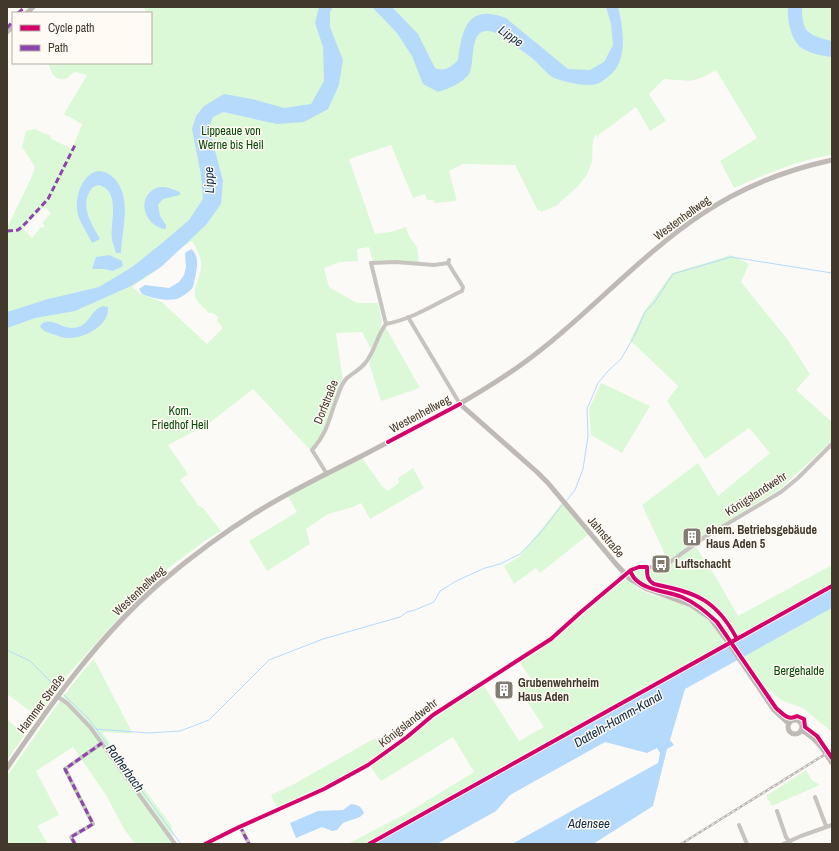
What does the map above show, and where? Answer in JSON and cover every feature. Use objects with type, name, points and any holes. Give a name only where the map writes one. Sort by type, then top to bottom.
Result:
[{"type":"main road","name":"Westenhellweg","points":[[78,672],[103,641],[159,584],[196,554],[258,511],[460,404],[515,369],[546,346],[652,253],[703,213],[754,185],[787,172],[832,160]]},
{"type":"main road","name":"Jahnstraße","points":[[460,404],[548,483],[626,575],[647,589],[698,608],[713,622],[774,710],[788,723]]},
{"type":"main road","name":"Hammer Straße","points":[[7,768],[58,697],[78,672]]},
{"type":"main road","points":[[794,720],[799,721],[802,726],[801,730],[797,734],[791,733],[787,727],[788,723],[794,720]]},
{"type":"main road","points":[[801,730],[814,738],[832,763]]},
{"type":"street","points":[[448,261],[464,287],[462,291],[408,317],[386,324],[371,263],[396,262],[434,265],[448,261]]},
{"type":"street","points":[[408,317],[460,404]]},
{"type":"street","name":"Dorfstraße","points":[[327,474],[312,450],[320,442],[327,429],[338,394],[346,379],[366,363],[386,324]]},
{"type":"street","name":"Königslandwehr","points":[[205,844],[240,826],[324,789],[368,765],[407,737],[433,715],[550,639],[580,612],[635,568],[658,567],[670,562],[705,537],[781,492],[798,478],[832,444]]},
{"type":"street","points":[[58,697],[86,722],[174,844]]},
{"type":"street","points":[[75,844],[71,836],[93,824],[65,769],[102,743]]},
{"type":"street","points":[[815,797],[826,826]]},
{"type":"street","points":[[777,811],[790,842]]},
{"type":"street","points":[[739,825],[747,844]]},
{"type":"street","points":[[783,844],[826,826],[832,825]]},
{"type":"street","points":[[240,826],[249,844]]},
{"type":"green space","name":"Lippeaue von Werne bis Heil","points":[[144,7],[832,7],[832,155],[794,164],[734,188],[720,161],[757,138],[716,70],[701,78],[690,81],[664,79],[649,94],[666,121],[650,131],[636,107],[597,137],[596,134],[593,140],[592,162],[587,175],[577,187],[556,206],[541,212],[540,210],[538,211],[515,165],[463,164],[449,171],[457,201],[435,203],[433,200],[427,200],[425,194],[413,198],[391,145],[349,159],[375,234],[391,232],[406,227],[409,236],[417,247],[419,262],[373,262],[369,247],[357,249],[358,261],[340,262],[324,268],[329,287],[357,303],[378,303],[382,321],[380,330],[371,349],[362,332],[336,333],[343,381],[334,401],[331,420],[312,452],[253,389],[208,424],[168,445],[188,474],[180,480],[197,503],[196,504],[203,508],[221,531],[206,540],[162,573],[134,601],[64,679],[38,717],[7,694],[7,228],[35,167],[22,147],[26,131],[35,129],[51,136],[50,138],[72,149],[82,124],[64,114],[87,75],[74,72],[66,79],[59,79],[51,72],[49,65],[44,64],[152,64],[152,12],[146,12]],"holes":[[[46,204],[44,207],[51,213],[42,223],[45,226],[43,228],[41,227],[32,238],[23,228]],[[192,241],[201,262],[201,269],[195,291],[196,299],[209,313],[213,313],[218,317],[217,321],[223,328],[207,344],[162,302],[141,294],[132,287],[157,270],[182,247]]]},
{"type":"green space","points":[[731,255],[749,264],[741,282],[788,340],[810,374],[796,390],[832,422],[832,441],[779,490],[731,519],[668,561],[642,505],[698,463],[718,496],[770,453],[749,428],[705,459],[667,401],[678,386],[630,340],[645,310],[672,273]]},
{"type":"green space","points":[[385,326],[420,388],[381,401],[369,363]]},
{"type":"green space","points":[[601,383],[650,406],[622,453],[591,435],[589,409]]},
{"type":"green space","points":[[362,458],[382,486],[388,491],[399,483],[398,478],[413,468],[424,488],[370,519],[361,503],[353,507],[328,514],[306,529],[310,544],[267,571],[249,541],[297,512],[288,496]]},
{"type":"green space","points":[[562,503],[588,535],[540,573],[536,568],[514,584],[504,566],[519,557]]},
{"type":"green space","points":[[696,547],[717,579],[738,616],[832,565],[832,588],[372,844],[347,844],[402,816],[474,772],[453,737],[381,781],[369,765],[340,783],[278,810],[271,795],[296,783],[375,738],[386,753],[483,684],[519,741],[544,727],[518,688],[531,679],[518,660],[541,644],[625,577],[638,588],[647,593],[684,604],[698,611],[710,622],[726,644],[732,641],[726,631],[701,605],[694,601],[644,583],[633,571],[636,569],[660,569]]},
{"type":"green space","name":"Bergehalde","points":[[832,608],[832,732],[803,708],[783,701],[767,689],[747,661],[740,664],[737,660]]},
{"type":"green space","points":[[94,659],[133,734],[102,732],[171,825],[174,840],[167,844],[135,844],[124,829],[106,795],[73,747],[36,771],[59,815],[37,826],[48,844],[7,844],[7,776],[56,706]]},
{"type":"green space","points":[[7,719],[25,735],[7,760]]},
{"type":"green space","points":[[806,770],[812,780],[820,785],[772,806],[766,796]]},
{"type":"water","name":"Lippe","points":[[319,7],[333,7],[330,12],[330,27],[343,60],[339,85],[328,109],[304,122],[277,124],[223,112],[213,117],[209,128],[223,181],[221,204],[206,225],[161,267],[131,286],[75,311],[35,318],[7,328],[7,312],[48,299],[99,287],[132,267],[189,220],[203,199],[201,175],[192,129],[196,116],[204,106],[224,94],[252,99],[284,108],[311,104],[324,81],[323,47],[315,23]]},
{"type":"water","name":"Lippe","points":[[372,7],[392,7],[418,34],[435,68],[439,69],[448,68],[458,60],[462,39],[469,22],[475,17],[483,14],[493,14],[506,18],[568,69],[590,70],[604,62],[613,45],[611,24],[606,7],[618,7],[623,34],[622,53],[620,62],[615,70],[602,81],[589,85],[576,84],[552,77],[532,58],[505,38],[495,33],[485,31],[480,33],[474,43],[471,70],[469,74],[459,83],[438,92],[423,84],[412,56],[397,33]]},
{"type":"water","points":[[788,7],[802,7],[803,22],[808,32],[817,37],[832,41],[832,57],[810,52],[799,46],[793,37],[790,27]]},
{"type":"water","points":[[98,171],[107,173],[115,179],[123,196],[125,214],[121,253],[116,253],[112,240],[113,209],[110,194],[106,188],[99,185],[93,187],[86,200],[86,207],[90,220],[100,239],[92,243],[78,215],[77,202],[80,188],[87,177]]},
{"type":"water","points":[[159,187],[166,187],[180,192],[180,195],[163,199],[158,205],[160,216],[166,225],[166,229],[158,227],[152,223],[145,210],[144,203],[146,197],[151,191]]},
{"type":"water","points":[[191,249],[196,255],[197,266],[193,287],[189,291],[181,297],[172,300],[142,294],[139,289],[145,285],[169,288],[179,282],[184,275],[186,267],[185,253]]},
{"type":"water","points":[[109,255],[122,261],[123,266],[113,271],[92,269],[96,257]]},
{"type":"water","points":[[103,306],[108,307],[105,320],[88,334],[73,338],[63,338],[45,331],[40,326],[43,323],[51,322],[72,328],[78,327],[83,325],[98,308]]},
{"type":"water","points":[[832,588],[832,608],[685,689],[670,740],[674,745],[667,749],[653,806],[593,844],[512,844],[658,763],[660,753],[657,748],[647,753],[605,742],[510,795],[496,811],[437,844],[372,844],[478,786]]},
{"type":"water","points":[[351,804],[357,805],[362,809],[364,813],[360,817],[343,823],[337,830],[332,831],[322,827],[296,838],[290,823],[318,811],[343,810]]},
{"type":"waterway","points":[[567,500],[575,490],[583,469],[588,436],[587,409],[598,383],[621,359],[635,335],[645,312],[654,303],[673,274],[731,257],[832,273]]},
{"type":"waterway","points":[[96,729],[148,733],[180,731],[209,720],[269,660],[323,639],[400,617],[407,612],[434,602],[440,591],[456,581],[485,568],[500,564],[520,554],[543,530],[562,505]]},
{"type":"waterway","name":"Rotherbach","points":[[7,650],[30,661],[59,690]]},
{"type":"waterway","name":"Rotherbach","points":[[64,695],[88,718],[181,844]]},
{"type":"railway","points":[[681,844],[832,750]]},
{"type":"marked path","points":[[19,12],[25,7]]},
{"type":"marked path","points":[[7,28],[12,22]]},
{"type":"marked path","points":[[7,231],[18,230],[48,199],[76,143]]},
{"type":"marked path","points":[[75,844],[71,837],[93,824],[65,769],[102,743]]},
{"type":"marked path","points":[[240,826],[249,844]]},
{"type":"cycle path","points":[[388,442],[460,404]]},
{"type":"cycle path","points":[[205,844],[324,789],[368,765],[407,737],[433,715],[551,639],[631,570],[639,567],[647,567],[648,577],[654,584],[693,595],[713,606],[737,639]]},
{"type":"cycle path","points":[[630,571],[634,578],[645,586],[687,599],[701,608],[717,622],[776,708],[788,717],[791,718],[797,716],[804,719],[805,727],[817,736],[832,758]]},
{"type":"cycle path","points":[[369,844],[832,586]]},
{"type":"place","name":"ehem. Betriebsgebäude Haus Aden 5","points":[[692,537]]},
{"type":"place","name":"Luftschacht","points":[[661,564]]},
{"type":"place","name":"Grubenwehrheim Haus Aden","points":[[504,690]]},
{"type":"park label","name":"Kom. Friedhof Heil","points":[[180,418]]},
{"type":"water label","name":"Datteln-Hamm-Kanal","points":[[618,719]]},
{"type":"water label","name":"Adensee","points":[[589,823]]}]
